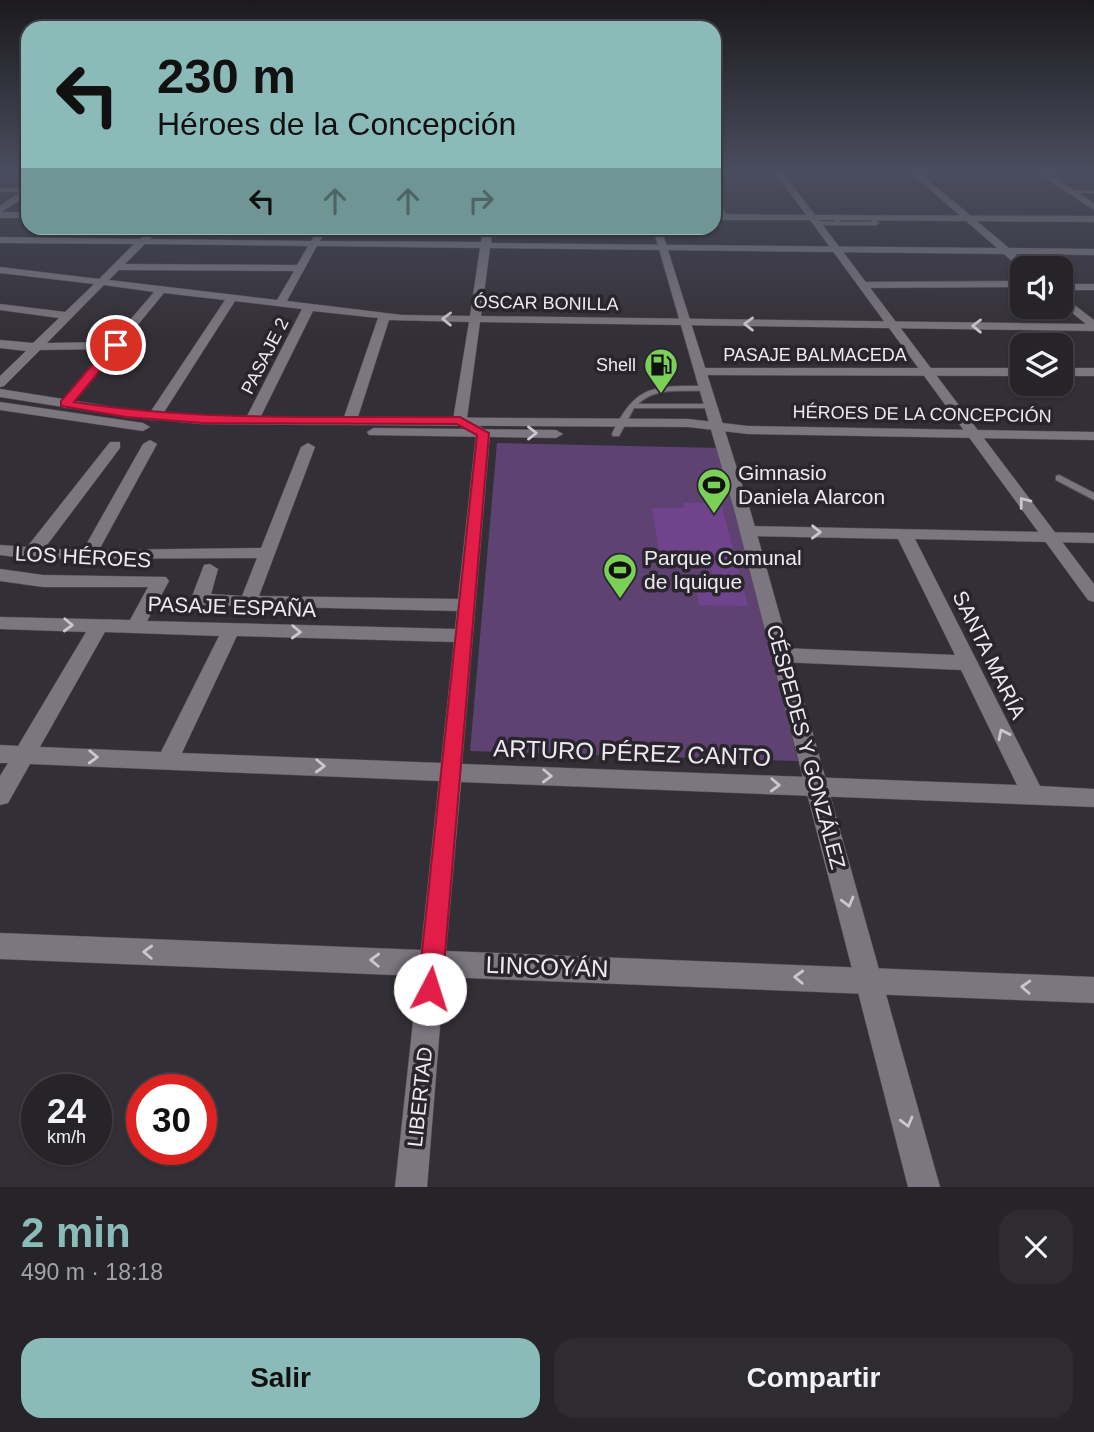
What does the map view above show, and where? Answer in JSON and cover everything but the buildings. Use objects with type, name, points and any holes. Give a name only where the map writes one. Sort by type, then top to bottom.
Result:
[{"type":"street","points":[[818,225],[1094,596]]},
{"type":"street","points":[[978,225],[1013,256]]},
{"type":"street","points":[[0,383],[148,235]]},
{"type":"street","points":[[280,304],[319,235]]},
{"type":"street","points":[[483,433],[460,420],[487,235]]},
{"type":"street","name":"CÉSPEDES Y GONZÁLEZ","points":[[659,235],[748,531],[924,1187]]},
{"type":"street","points":[[0,240],[1094,251]]},
{"type":"street","points":[[116,267],[300,268]]},
{"type":"street","name":"ÓSCAR BONILLA","points":[[0,270],[384,317],[1094,327]]},
{"type":"street","points":[[863,285],[1010,284]]},
{"type":"street","points":[[1073,287],[1094,287]]},
{"type":"street","points":[[65,404],[162,289]]},
{"type":"street","points":[[154,416],[232,298]]},
{"type":"street","points":[[0,307],[67,316]]},
{"type":"street","name":"PASAJE 2","points":[[252,421],[309,307]]},
{"type":"street","points":[[1073,308],[1094,327]]},
{"type":"street","points":[[350,420],[384,317]]},
{"type":"street","points":[[0,344],[36,347],[116,345]]},
{"type":"street","name":"PASAJE BALMACEDA","points":[[702,373],[1010,372]]},
{"type":"street","points":[[1073,372],[1094,372]]},
{"type":"street","name":"HÉROES DE LA CONCEPCIÓN","points":[[0,393],[154,416],[252,421],[460,420],[618,428],[1094,436]]},
{"type":"street","name":"HÉROES DE LA CONCEPCIÓN","points":[[0,406],[111,424],[181,430],[483,433],[688,423],[719,430]]},
{"type":"street","name":"LIBERTAD","points":[[411,1187],[483,433]]},
{"type":"street","points":[[88,555],[150,444]]},
{"type":"street","points":[[31,554],[115,445]]},
{"type":"street","points":[[247,602],[308,447]]},
{"type":"street","points":[[748,531],[1094,538]]},
{"type":"street","name":"SANTA MARÍA","points":[[904,534],[1033,795]]},
{"type":"street","points":[[0,550],[31,554],[88,555],[266,553]]},
{"type":"street","points":[[160,581],[174,552]]},
{"type":"street","points":[[210,569],[200,599],[467,605]]},
{"type":"street","name":"LOS HÉROES","points":[[0,575],[43,581],[160,581],[135,627]]},
{"type":"street","name":"PASAJE ESPAÑA","points":[[0,623],[464,636]]},
{"type":"street","points":[[0,796],[99,626]]},
{"type":"street","points":[[168,760],[231,630]]},
{"type":"street","points":[[781,655],[967,663]]},
{"type":"street","name":"ARTURO PÉREZ CANTO","points":[[0,754],[1094,798]]},
{"type":"street","name":"LINCOYÁN","points":[[0,946],[1094,990]]},
{"type":"lane","points":[[618,428],[641,395],[650,391],[707,388]]},
{"type":"lane","points":[[681,389],[688,423]]},
{"type":"lane","points":[[633,405],[712,406]]},
{"type":"lane","points":[[1059,478],[1094,498]]},
{"type":"shaded area","name":"Parque Comunal de Iquique","points":[[497,443],[720,448],[798,761],[470,751]]},
{"type":"place","name":"Shell","points":[[661,395]]},
{"type":"place","name":"Gimnasio Daniela Alarcon","points":[[714,515]]},
{"type":"place","name":"Parque Comunal de Iquique","points":[[620,600]]},
{"type":"route","points":[[116,345],[65,404],[177,419],[460,420],[483,433],[430,989]]}]
